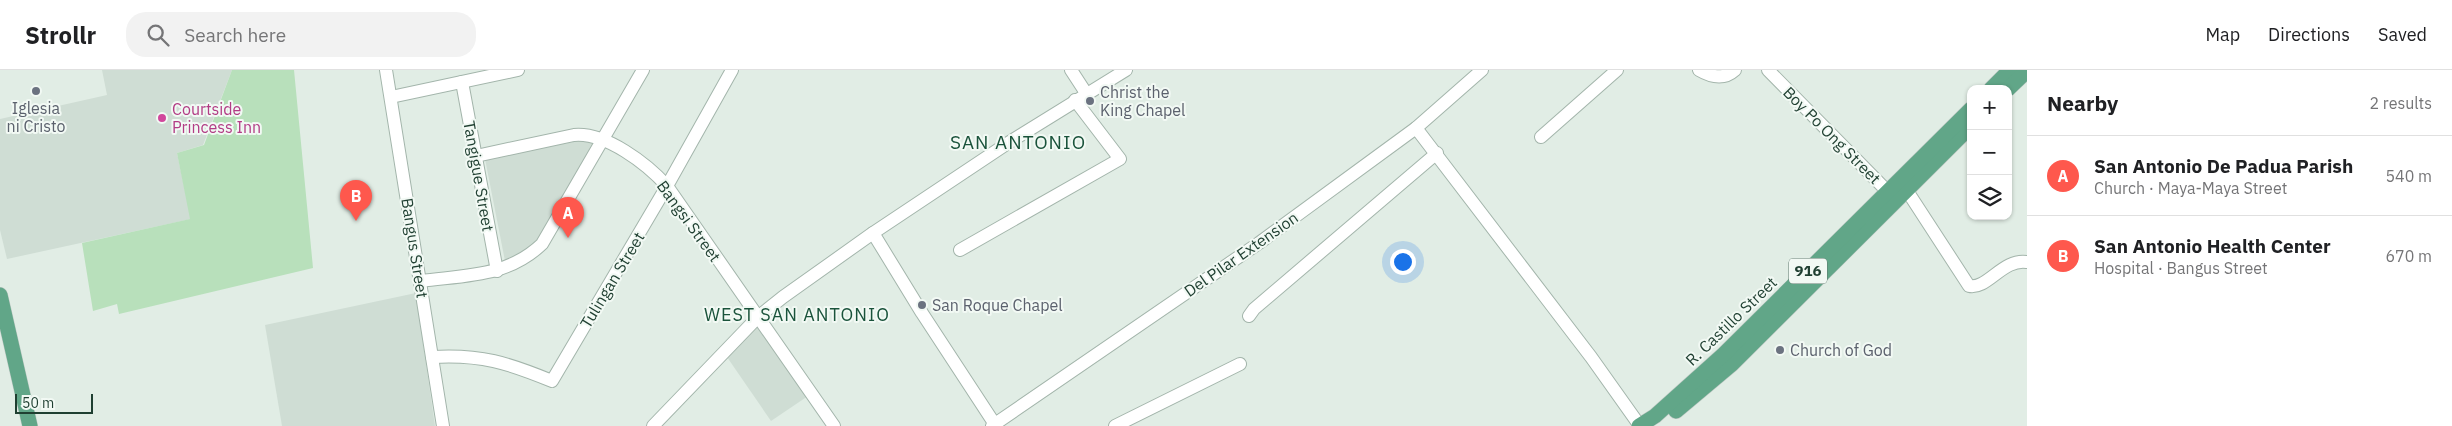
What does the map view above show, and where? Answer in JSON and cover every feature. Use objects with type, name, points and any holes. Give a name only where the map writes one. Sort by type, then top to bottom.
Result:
[{"type":"main road","points":[[1995,85],[2010,70]]},
{"type":"main road","points":[[2012,85],[2027,71]]},
{"type":"main road","name":"R. Castillo Street","points":[[1639,426],[1655,416],[1724,354],[1897,190],[1942,146],[1967,114]]},
{"type":"main road","name":"R. Castillo Street","points":[[1942,146],[1967,129]]},
{"type":"main road","name":"R. Castillo Street","points":[[1657,426],[1732,364],[1897,190]]},
{"type":"main road","points":[[0,294],[30,426]]},
{"type":"street","name":"Bangus Street","points":[[386,70],[443,426]]},
{"type":"street","points":[[391,97],[518,70]]},
{"type":"street","points":[[421,281],[497,271],[520,262],[542,244],[643,70]]},
{"type":"street","name":"Tulingan Street","points":[[432,357],[478,356],[520,368],[552,381],[667,186],[732,70]]},
{"type":"street","points":[[1072,70],[1086,93]]},
{"type":"street","points":[[653,426],[758,317],[873,233],[1075,100],[1126,70]]},
{"type":"street","name":"Del Pilar Extension","points":[[994,425],[1259,243],[1416,128],[1482,70]]},
{"type":"street","points":[[1541,137],[1617,70]]},
{"type":"street","points":[[1704,73],[1725,75],[1735,70]]},
{"type":"street","name":"Boy Po Ong Street","points":[[1768,70],[1897,190],[1969,286],[1978,285],[2011,262],[2027,262]]},
{"type":"street","name":"Tangigue Street","points":[[462,82],[497,271]]},
{"type":"street","points":[[960,250],[1120,159],[1075,100]]},
{"type":"street","points":[[1416,128],[1437,153],[1639,426]]},
{"type":"street","name":"Bangsi Street","points":[[476,156],[574,136],[589,135],[603,140],[648,168],[667,186],[834,426]]},
{"type":"street","points":[[1249,316],[1254,309],[1437,153]]},
{"type":"street","points":[[873,233],[994,425]]},
{"type":"street","points":[[1115,426],[1240,364]]},
{"type":"shaded area","points":[[102,70],[232,70],[203,145],[177,153],[191,219],[7,259],[0,230],[0,119],[107,95]]},
{"type":"shaded area","points":[[589,139],[597,142],[543,239],[527,255],[505,261],[485,159]]},
{"type":"shaded area","points":[[416,293],[435,426],[282,426],[265,325]]},
{"type":"shaded area","points":[[756,326],[808,396],[771,421],[727,357]]},
{"type":"green space","points":[[232,70],[294,70],[313,268],[119,314],[117,304],[93,311],[82,243],[190,219],[177,153],[204,145]]},
{"type":"place","name":"Iglesia ni Cristo","points":[[36,91]]},
{"type":"place","name":"Christ the King Chapel","points":[[1090,101]]},
{"type":"place","name":"Courtside Princess Inn","points":[[162,118]]},
{"type":"place","name":"San Antonio Health Center","points":[[356,221]]},
{"type":"place","name":"San Antonio De Padua Parish","points":[[568,238]]},
{"type":"place","name":"San Roque Chapel","points":[[922,305]]},
{"type":"place","name":"Church of God","points":[[1780,350]]},
{"type":"district","name":"SAN ANTONIO","points":[[1018,142]]},
{"type":"district","name":"WEST SAN ANTONIO","points":[[797,315]]}]
